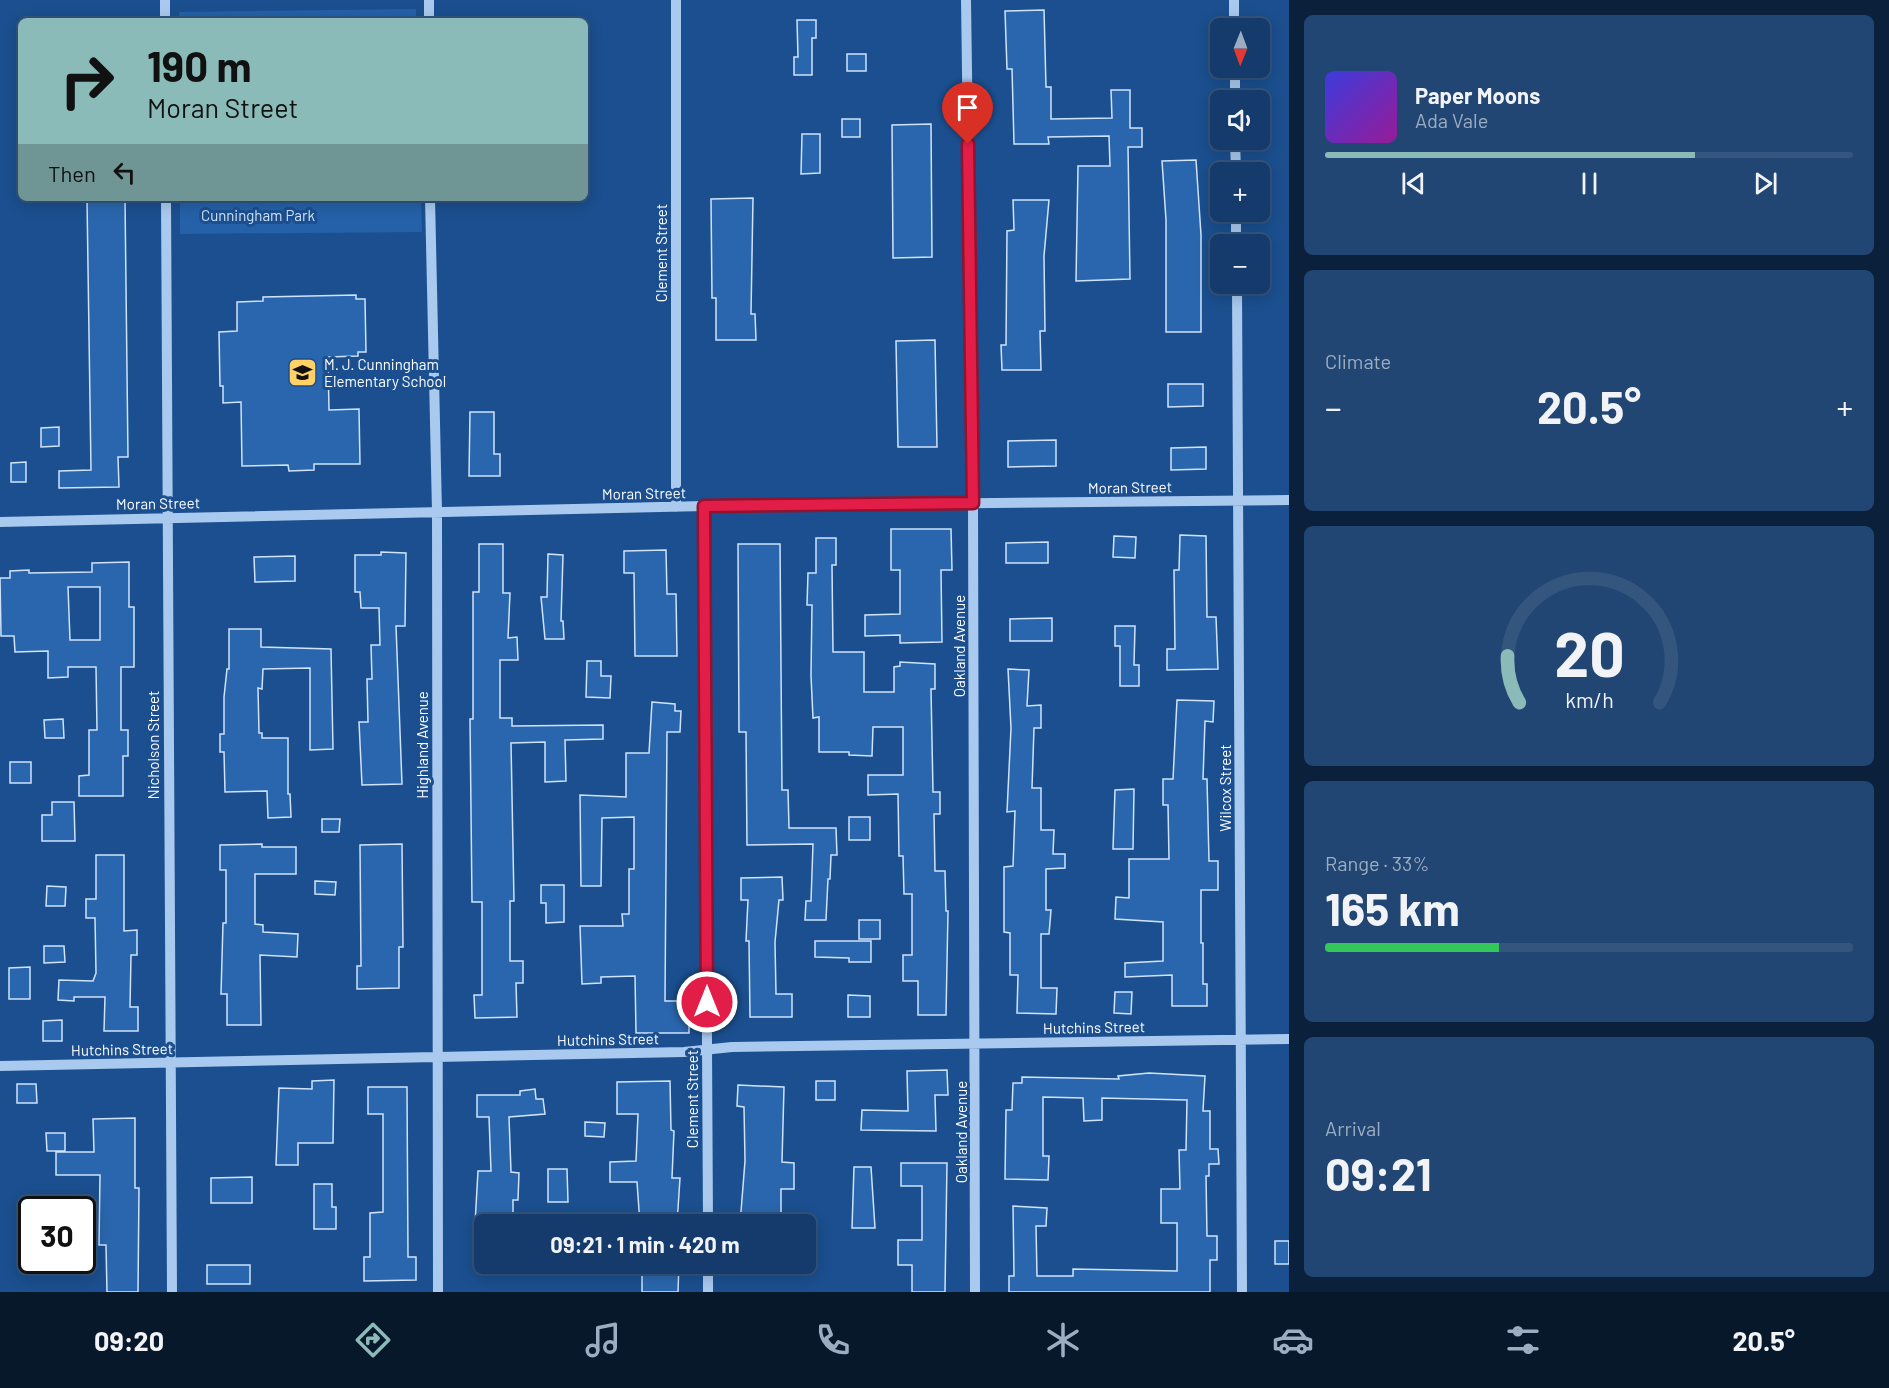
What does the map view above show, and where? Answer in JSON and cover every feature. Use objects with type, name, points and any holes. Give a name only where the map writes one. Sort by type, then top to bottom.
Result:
[{"type":"street","points":[[165,0],[165,18]]},
{"type":"street","points":[[429,0],[429,18]]},
{"type":"street","name":"Clement Street","points":[[676,0],[676,507]]},
{"type":"street","name":"Oakland Avenue","points":[[966,0],[973,503],[975,1292]]},
{"type":"street","points":[[1234,0],[1234,18]]},
{"type":"street","name":"Nicholson Street","points":[[166,201],[172,1292]]},
{"type":"street","name":"Highland Avenue","points":[[430,201],[437,512],[438,1292]]},
{"type":"street","name":"Wilcox Street","points":[[1237,294],[1242,1292]]},
{"type":"street","name":"Moran Street","points":[[0,522],[704,506],[1289,500]]},
{"type":"street","name":"Clement Street","points":[[704,506],[708,1214]]},
{"type":"street","name":"Hutchins Street","points":[[0,1066],[684,1052],[707,1049],[976,1043],[1289,1040]]},
{"type":"street","points":[[708,1274],[708,1292]]},
{"type":"green space","points":[[416,9],[416,18],[179,18],[179,12]]},
{"type":"green space","name":"Cunningham Park","points":[[180,201],[421,201],[422,232],[180,234]]},
{"type":"building","points":[[1044,10],[1046,87],[1051,87],[1051,119],[1112,118],[1111,90],[1130,90],[1130,128],[1142,128],[1142,147],[1128,147],[1130,279],[1076,281],[1078,166],[1110,166],[1109,136],[1048,137],[1049,144],[1014,144],[1012,69],[1007,69],[1005,11]]},
{"type":"building","points":[[797,20],[816,20],[816,38],[812,38],[812,75],[794,75],[794,57],[798,57]]},
{"type":"building","points":[[847,54],[866,54],[866,71],[847,71]]},
{"type":"building","points":[[842,119],[860,119],[860,137],[842,137]]},
{"type":"building","points":[[931,124],[932,257],[893,258],[892,125]]},
{"type":"building","points":[[802,134],[820,134],[820,173],[801,174]]},
{"type":"building","points":[[1196,160],[1201,235],[1201,332],[1166,332],[1166,220],[1162,161]]},
{"type":"building","points":[[753,198],[751,314],[755,314],[756,340],[716,340],[716,298],[712,298],[711,199]]},
{"type":"building","points":[[1013,200],[1049,200],[1044,256],[1045,331],[1040,331],[1041,370],[1002,370],[1001,345],[1006,345],[1007,231],[1014,230]]},
{"type":"building","points":[[87,201],[125,201],[128,457],[118,457],[119,487],[59,488],[59,471],[91,470]]},
{"type":"building","points":[[356,295],[356,299],[365,299],[366,352],[358,352],[358,356],[328,357],[329,410],[359,409],[360,464],[314,464],[314,470],[289,471],[288,465],[242,466],[241,402],[223,403],[223,386],[220,386],[219,332],[237,331],[237,302],[263,301],[263,297]]},
{"type":"building","points":[[935,340],[937,447],[898,447],[896,341]]},
{"type":"building","points":[[1168,384],[1203,384],[1203,406],[1168,407]]},
{"type":"building","points":[[470,412],[494,412],[494,454],[500,454],[500,476],[469,476]]},
{"type":"building","points":[[59,427],[59,446],[41,447],[41,428]]},
{"type":"building","points":[[1056,440],[1056,466],[1008,467],[1008,441]]},
{"type":"building","points":[[1206,447],[1206,469],[1171,470],[1171,448]]},
{"type":"building","points":[[26,462],[26,482],[11,482],[11,463]]},
{"type":"building","points":[[891,529],[951,529],[952,570],[941,570],[942,642],[900,643],[900,635],[865,636],[865,615],[900,614],[900,570],[891,570]]},
{"type":"building","points":[[1180,535],[1206,536],[1207,617],[1216,617],[1218,669],[1167,670],[1167,649],[1175,649],[1174,570],[1179,570]]},
{"type":"building","points":[[1114,536],[1136,537],[1135,558],[1113,557]]},
{"type":"building","points":[[816,538],[836,538],[836,565],[832,565],[833,652],[864,652],[864,692],[894,692],[894,667],[900,666],[900,662],[935,664],[935,689],[931,689],[933,792],[940,792],[940,814],[934,814],[935,871],[945,871],[946,911],[948,911],[946,1015],[918,1015],[918,981],[903,981],[903,955],[912,955],[912,894],[904,894],[903,856],[899,856],[898,794],[868,795],[868,775],[903,775],[903,727],[873,727],[872,756],[849,755],[849,752],[819,752],[819,717],[813,718],[811,676],[812,605],[807,605],[808,573],[816,573]]},
{"type":"building","points":[[1048,542],[1048,563],[1006,563],[1006,543]]},
{"type":"building","points":[[479,544],[503,544],[503,593],[510,593],[508,638],[517,637],[518,660],[500,660],[500,718],[512,718],[512,726],[603,725],[603,739],[565,740],[566,781],[545,782],[545,742],[511,743],[514,901],[510,901],[510,961],[523,961],[523,983],[516,983],[517,1017],[475,1018],[474,995],[482,995],[482,902],[472,902],[470,719],[473,719],[473,592],[479,592]]},
{"type":"building","points":[[738,544],[780,544],[782,790],[788,790],[789,828],[836,828],[837,855],[831,855],[826,920],[805,920],[806,901],[811,901],[813,844],[747,845],[746,732],[739,732]]},
{"type":"building","points":[[666,550],[667,594],[676,594],[677,656],[635,656],[634,573],[624,573],[624,551]]},
{"type":"building","points":[[381,552],[406,553],[405,626],[396,626],[402,784],[362,785],[359,722],[368,722],[367,679],[372,679],[371,645],[380,645],[379,608],[361,608],[360,592],[355,592],[355,555],[381,555]]},
{"type":"building","points":[[548,554],[563,555],[561,621],[563,621],[564,639],[545,639],[541,597],[547,597]]},
{"type":"building","points":[[295,556],[295,581],[255,582],[254,557]]},
{"type":"building","points":[[129,562],[129,607],[134,607],[134,667],[121,667],[121,730],[128,730],[128,756],[123,756],[123,796],[79,796],[79,776],[89,775],[89,730],[97,730],[96,667],[68,667],[68,677],[48,678],[48,651],[15,652],[14,636],[1,636],[0,578],[10,578],[10,571],[92,572],[92,563]],"holes":[[[68,587],[100,587],[100,640],[70,640]]]},
{"type":"building","points":[[1052,618],[1052,641],[1010,641],[1010,619]]},
{"type":"building","points":[[1115,626],[1135,626],[1134,665],[1139,665],[1139,686],[1120,686],[1120,646],[1115,646]]},
{"type":"building","points":[[229,629],[261,629],[261,647],[331,649],[333,749],[310,750],[310,668],[263,669],[262,689],[258,688],[259,733],[262,733],[262,738],[288,738],[288,794],[290,794],[291,817],[268,818],[267,791],[225,792],[224,752],[220,752],[220,734],[224,734],[224,697],[227,669],[229,669]]},
{"type":"building","points":[[587,661],[601,661],[601,676],[611,676],[610,698],[586,697]]},
{"type":"building","points":[[1008,669],[1029,670],[1027,706],[1041,705],[1041,728],[1034,728],[1032,788],[1041,788],[1041,830],[1054,830],[1053,854],[1065,854],[1065,868],[1046,869],[1046,910],[1051,910],[1049,934],[1041,934],[1041,988],[1057,988],[1056,1014],[1017,1013],[1018,975],[1010,975],[1010,933],[1004,932],[1004,867],[1013,866],[1015,811],[1007,812],[1011,728]]},
{"type":"building","points":[[1177,700],[1214,701],[1213,722],[1205,721],[1203,779],[1207,779],[1209,861],[1218,861],[1218,890],[1201,890],[1203,984],[1207,984],[1207,1006],[1172,1006],[1172,975],[1125,977],[1125,963],[1163,961],[1163,922],[1115,919],[1116,897],[1129,898],[1129,859],[1169,859],[1168,805],[1163,805],[1163,779],[1173,779]]},
{"type":"building","points":[[652,702],[675,704],[675,711],[681,711],[680,732],[667,732],[665,1001],[689,1001],[689,1033],[636,1033],[635,976],[601,977],[601,983],[582,984],[580,926],[623,926],[622,914],[629,914],[629,869],[634,869],[634,817],[602,818],[601,886],[581,886],[580,795],[626,797],[626,753],[649,753]]},
{"type":"building","points":[[63,719],[64,738],[45,738],[44,720]]},
{"type":"building","points":[[10,762],[31,762],[31,783],[10,783]]},
{"type":"building","points":[[1134,789],[1133,849],[1113,849],[1115,790]]},
{"type":"building","points":[[52,802],[74,802],[75,841],[42,841],[42,815],[52,815]]},
{"type":"building","points":[[849,817],[870,817],[870,840],[849,840]]},
{"type":"building","points":[[322,819],[340,819],[339,832],[322,832]]},
{"type":"building","points":[[262,844],[262,847],[296,847],[296,874],[255,874],[255,924],[263,925],[263,932],[298,934],[297,957],[260,955],[261,1025],[227,1025],[227,994],[221,994],[223,923],[226,923],[226,870],[220,870],[220,845]]},
{"type":"building","points":[[402,844],[403,947],[399,947],[399,988],[357,989],[357,966],[361,966],[360,845]]},
{"type":"building","points":[[96,855],[124,855],[124,931],[137,930],[137,955],[131,955],[130,1007],[138,1007],[138,1031],[104,1031],[105,997],[74,997],[74,1001],[58,1000],[59,980],[93,981],[96,973],[95,918],[86,918],[86,899],[96,899]]},
{"type":"building","points":[[782,877],[783,900],[779,900],[775,942],[776,994],[792,994],[792,1017],[750,1017],[749,941],[746,941],[748,900],[741,900],[741,878]]},
{"type":"building","points":[[315,881],[336,882],[335,895],[315,894]]},
{"type":"building","points":[[541,885],[564,885],[564,922],[546,923],[546,903],[541,903]]},
{"type":"building","points":[[47,886],[66,887],[65,906],[46,906]]},
{"type":"building","points":[[859,920],[880,920],[880,939],[859,939]]},
{"type":"building","points":[[815,941],[871,941],[871,962],[849,962],[849,958],[815,957]]},
{"type":"building","points":[[44,946],[64,946],[65,962],[44,963]]},
{"type":"building","points":[[30,967],[30,999],[9,999],[9,968]]},
{"type":"building","points":[[1115,992],[1132,992],[1131,1014],[1114,1013]]},
{"type":"building","points":[[848,995],[870,996],[870,1017],[848,1017]]},
{"type":"building","points":[[62,1020],[62,1041],[43,1041],[43,1021]]},
{"type":"building","points":[[947,1070],[948,1095],[935,1095],[936,1131],[861,1130],[862,1110],[908,1111],[907,1071]]},
{"type":"building","points":[[1149,1073],[1205,1076],[1203,1111],[1210,1111],[1210,1149],[1218,1149],[1219,1164],[1209,1164],[1209,1176],[1206,1176],[1207,1236],[1217,1236],[1217,1260],[1210,1260],[1210,1292],[1009,1292],[1009,1276],[1014,1276],[1013,1206],[1047,1208],[1046,1226],[1036,1226],[1037,1276],[1073,1276],[1073,1269],[1177,1271],[1177,1223],[1161,1223],[1161,1189],[1180,1189],[1179,1150],[1186,1150],[1187,1100],[1102,1098],[1102,1120],[1084,1121],[1083,1098],[1043,1097],[1043,1156],[1049,1156],[1048,1180],[1005,1179],[1006,1110],[1012,1110],[1013,1083],[1022,1083],[1022,1077],[1119,1079],[1118,1076]]},
{"type":"building","points":[[334,1080],[333,1143],[298,1143],[298,1165],[276,1165],[279,1088],[312,1089],[312,1081]]},
{"type":"building","points":[[670,1081],[671,1130],[674,1131],[672,1178],[680,1178],[678,1214],[639,1214],[637,1182],[610,1182],[610,1162],[636,1161],[638,1114],[617,1114],[617,1082]]},
{"type":"building","points":[[816,1081],[835,1081],[835,1100],[816,1100]]},
{"type":"building","points":[[17,1084],[36,1084],[37,1103],[17,1103]]},
{"type":"building","points":[[738,1085],[784,1087],[782,1162],[794,1163],[794,1189],[781,1189],[781,1214],[741,1214],[745,1161],[744,1107],[737,1106]]},
{"type":"building","points":[[368,1087],[407,1087],[408,1257],[416,1257],[416,1280],[364,1281],[364,1257],[370,1257],[370,1213],[383,1212],[383,1114],[368,1114]]},
{"type":"building","points":[[535,1089],[536,1099],[543,1099],[545,1114],[509,1117],[511,1172],[519,1173],[518,1200],[513,1200],[513,1214],[476,1214],[478,1171],[491,1171],[489,1117],[477,1117],[477,1095],[520,1095],[520,1091]]},
{"type":"building","points":[[135,1118],[135,1188],[139,1188],[138,1292],[107,1292],[106,1245],[99,1245],[100,1175],[56,1175],[56,1152],[94,1152],[93,1119]]},
{"type":"building","points":[[585,1122],[605,1123],[604,1137],[585,1136]]},
{"type":"building","points":[[46,1133],[65,1133],[65,1151],[47,1151]]},
{"type":"building","points":[[901,1163],[947,1163],[945,1292],[912,1292],[912,1265],[898,1265],[898,1240],[922,1240],[922,1186],[901,1186]]},
{"type":"building","points":[[854,1167],[871,1167],[875,1228],[852,1228]]},
{"type":"building","points":[[548,1169],[567,1169],[568,1202],[548,1202]]},
{"type":"building","points":[[252,1177],[252,1203],[211,1203],[211,1178]]},
{"type":"building","points":[[314,1184],[332,1184],[332,1207],[336,1207],[336,1229],[314,1229]]},
{"type":"building","points":[[1275,1241],[1289,1241],[1289,1264],[1275,1264]]},
{"type":"building","points":[[207,1265],[250,1265],[250,1284],[207,1284]]},
{"type":"building","points":[[642,1274],[679,1274],[678,1292],[642,1292]]},
{"type":"place","name":"M. J. Cunningham Elementary School","points":[[303,373]]},
{"type":"route","points":[[707,1002],[704,506],[973,503],[968,144]]}]
